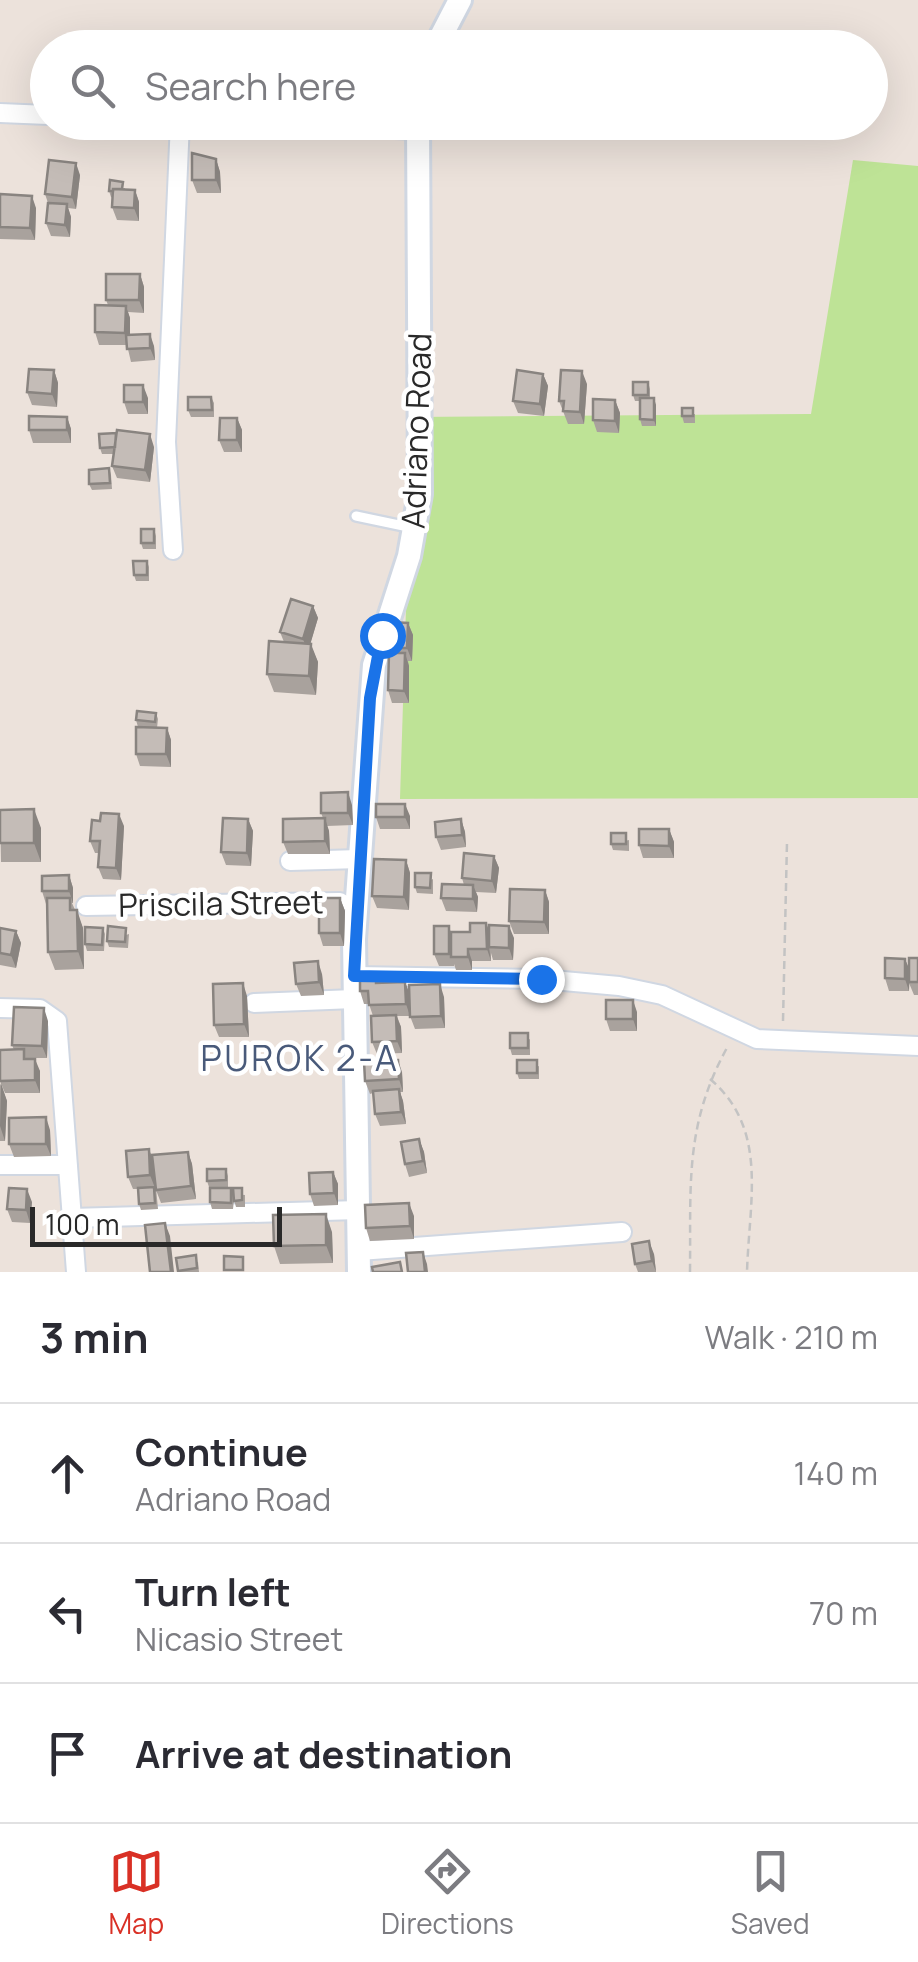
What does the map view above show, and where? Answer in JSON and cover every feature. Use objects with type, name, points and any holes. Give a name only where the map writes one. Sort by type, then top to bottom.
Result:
[{"type":"street","points":[[445,30],[460,0]]},
{"type":"street","points":[[0,113],[30,114]]},
{"type":"street","points":[[173,550],[166,442],[179,140]]},
{"type":"street","name":"Adriano Road","points":[[359,1261],[356,901],[374,666],[416,528],[422,440],[418,140]]},
{"type":"street","points":[[290,861],[360,859]]},
{"type":"street","name":"Priscila Street","points":[[86,906],[356,901]]},
{"type":"street","points":[[254,1003],[354,988],[541,979],[619,986],[673,1000],[736,1032],[783,1043],[918,1046]]},
{"type":"street","points":[[0,1008],[40,1009],[57,1021],[76,1272]]},
{"type":"street","points":[[0,1165],[68,1164]]},
{"type":"street","points":[[72,1218],[358,1210]]},
{"type":"street","points":[[359,1261],[622,1232]]},
{"type":"lane","points":[[356,516],[416,528]]},
{"type":"path","points":[[783,1043],[787,842]]},
{"type":"path","points":[[690,1272],[694,1134],[710,1078],[736,1032]]},
{"type":"path","points":[[710,1078],[740,1110],[749,1133],[748,1272]]},
{"type":"green space","points":[[853,160],[918,166],[918,798],[400,799],[412,417],[811,414]]},
{"type":"building","points":[[192,153],[216,159],[216,180],[192,180]]},
{"type":"building","points":[[49,160],[76,163],[72,197],[45,194]]},
{"type":"building","points":[[110,180],[123,182],[122,189],[109,191]]},
{"type":"building","points":[[113,189],[135,190],[134,208],[112,207]]},
{"type":"building","points":[[0,194],[32,196],[30,228],[0,227]]},
{"type":"building","points":[[48,203],[67,204],[65,225],[46,223]]},
{"type":"building","points":[[106,274],[140,274],[139,300],[106,300]]},
{"type":"building","points":[[95,305],[126,306],[125,333],[95,332]]},
{"type":"building","points":[[150,334],[150,348],[127,349],[126,335]]},
{"type":"building","points":[[29,369],[54,370],[52,394],[27,392]]},
{"type":"building","points":[[517,370],[543,374],[540,404],[513,401]]},
{"type":"building","points":[[561,370],[582,371],[580,412],[563,411],[564,401],[559,401]]},
{"type":"building","points":[[633,382],[648,382],[648,395],[633,395]]},
{"type":"building","points":[[124,385],[143,385],[143,402],[124,402]]},
{"type":"building","points":[[188,397],[211,397],[212,410],[188,410]]},
{"type":"building","points":[[640,398],[654,398],[654,420],[640,419]]},
{"type":"building","points":[[593,399],[615,400],[615,421],[593,420]]},
{"type":"building","points":[[682,408],[693,408],[693,416],[682,416]]},
{"type":"building","points":[[29,416],[67,417],[67,430],[29,430]]},
{"type":"building","points":[[220,418],[237,418],[237,440],[219,440]]},
{"type":"building","points":[[117,430],[150,434],[145,470],[112,466]]},
{"type":"building","points":[[116,433],[115,447],[100,448],[99,434]]},
{"type":"building","points":[[109,468],[110,483],[89,484],[89,470]]},
{"type":"building","points":[[141,529],[154,529],[154,543],[141,543]]},
{"type":"building","points":[[133,561],[147,561],[147,575],[134,575]]},
{"type":"building","points":[[291,599],[313,606],[303,639],[280,632]]},
{"type":"building","points":[[390,622],[408,623],[407,648],[389,648]]},
{"type":"building","points":[[269,641],[311,644],[309,676],[267,674]]},
{"type":"building","points":[[389,653],[405,653],[404,691],[388,690]]},
{"type":"building","points":[[137,711],[156,713],[155,722],[136,720]]},
{"type":"building","points":[[136,727],[167,728],[166,754],[136,754]]},
{"type":"building","points":[[348,792],[348,813],[321,813],[321,793]]},
{"type":"building","points":[[376,804],[405,804],[405,817],[376,817]]},
{"type":"building","points":[[34,809],[34,843],[0,843],[0,810]]},
{"type":"building","points":[[101,813],[119,814],[116,868],[98,867],[100,841],[90,841],[92,820],[100,821]]},
{"type":"building","points":[[223,818],[248,819],[247,853],[221,852]]},
{"type":"building","points":[[325,818],[325,841],[283,842],[283,819]]},
{"type":"building","points":[[461,819],[462,835],[436,837],[435,822]]},
{"type":"building","points":[[639,829],[669,829],[669,846],[639,845]]},
{"type":"building","points":[[611,833],[626,833],[626,844],[611,844]]},
{"type":"building","points":[[464,853],[494,856],[492,881],[462,878]]},
{"type":"building","points":[[374,859],[406,860],[404,897],[372,896]]},
{"type":"building","points":[[415,873],[431,873],[430,888],[415,887]]},
{"type":"building","points":[[69,875],[69,891],[42,891],[42,876]]},
{"type":"building","points":[[442,884],[473,885],[473,899],[441,898]]},
{"type":"building","points":[[510,889],[545,890],[544,922],[509,921]]},
{"type":"building","points":[[47,898],[70,898],[70,910],[77,910],[78,951],[48,952]]},
{"type":"building","points":[[319,898],[340,898],[340,933],[319,933]]},
{"type":"building","points":[[470,923],[486,923],[487,949],[468,949],[468,957],[451,957],[451,932],[470,932]]},
{"type":"building","points":[[489,925],[509,926],[509,948],[489,947]]},
{"type":"building","points":[[108,926],[126,928],[125,942],[107,941]]},
{"type":"building","points":[[434,926],[449,926],[449,954],[434,954]]},
{"type":"building","points":[[85,927],[103,928],[102,945],[85,944]]},
{"type":"building","points":[[0,928],[16,931],[11,955],[0,953]]},
{"type":"building","points":[[885,958],[905,959],[905,979],[885,978]]},
{"type":"building","points":[[909,958],[918,958],[918,982],[909,982]]},
{"type":"building","points":[[318,961],[319,982],[296,984],[294,963]]},
{"type":"building","points":[[360,974],[376,974],[376,983],[405,982],[406,1004],[369,1005],[368,991],[360,991]]},
{"type":"building","points":[[243,983],[244,1024],[214,1025],[213,984]]},
{"type":"building","points":[[440,984],[441,1016],[410,1017],[409,985]]},
{"type":"building","points":[[606,1000],[633,1000],[633,1019],[606,1019]]},
{"type":"building","points":[[14,1007],[44,1008],[42,1046],[12,1045]]},
{"type":"building","points":[[396,1015],[397,1041],[372,1042],[371,1016]]},
{"type":"building","points":[[510,1033],[528,1033],[528,1048],[510,1048]]},
{"type":"building","points":[[24,1049],[24,1059],[35,1059],[35,1080],[0,1081],[0,1050]]},
{"type":"building","points":[[398,1060],[399,1079],[365,1081],[364,1061]]},
{"type":"building","points":[[517,1060],[537,1060],[537,1073],[517,1073]]},
{"type":"building","points":[[399,1089],[401,1112],[375,1114],[373,1091]]},
{"type":"building","points":[[46,1117],[46,1144],[9,1144],[9,1118]]},
{"type":"building","points":[[419,1139],[423,1161],[405,1164],[401,1142]]},
{"type":"building","points":[[149,1149],[150,1175],[128,1177],[126,1151]]},
{"type":"building","points":[[188,1152],[191,1186],[156,1190],[152,1155]]},
{"type":"building","points":[[207,1169],[226,1169],[226,1180],[207,1181]]},
{"type":"building","points":[[333,1172],[334,1193],[310,1194],[309,1173]]},
{"type":"building","points":[[154,1187],[155,1203],[139,1204],[138,1188]]},
{"type":"building","points":[[9,1188],[27,1189],[26,1210],[7,1209]]},
{"type":"building","points":[[210,1188],[231,1188],[231,1203],[210,1202]]},
{"type":"building","points":[[233,1188],[242,1188],[242,1200],[234,1201]]},
{"type":"building","points":[[409,1203],[410,1226],[366,1228],[365,1205]]},
{"type":"building","points":[[326,1214],[326,1245],[274,1246],[273,1215]]},
{"type":"building","points":[[165,1223],[171,1272],[150,1272],[145,1225]]},
{"type":"building","points":[[649,1241],[652,1261],[635,1264],[632,1244]]},
{"type":"building","points":[[423,1252],[425,1272],[408,1272],[406,1253]]},
{"type":"building","points":[[196,1255],[197,1268],[178,1271],[176,1258]]},
{"type":"building","points":[[224,1256],[243,1257],[243,1270],[224,1270]]},
{"type":"building","points":[[400,1262],[402,1272],[373,1272],[372,1267]]},
{"type":"district","name":"PUROK 2-A","points":[[300,1059]]},
{"type":"route","points":[[382,635],[370,698],[354,976],[541,979]]}]
